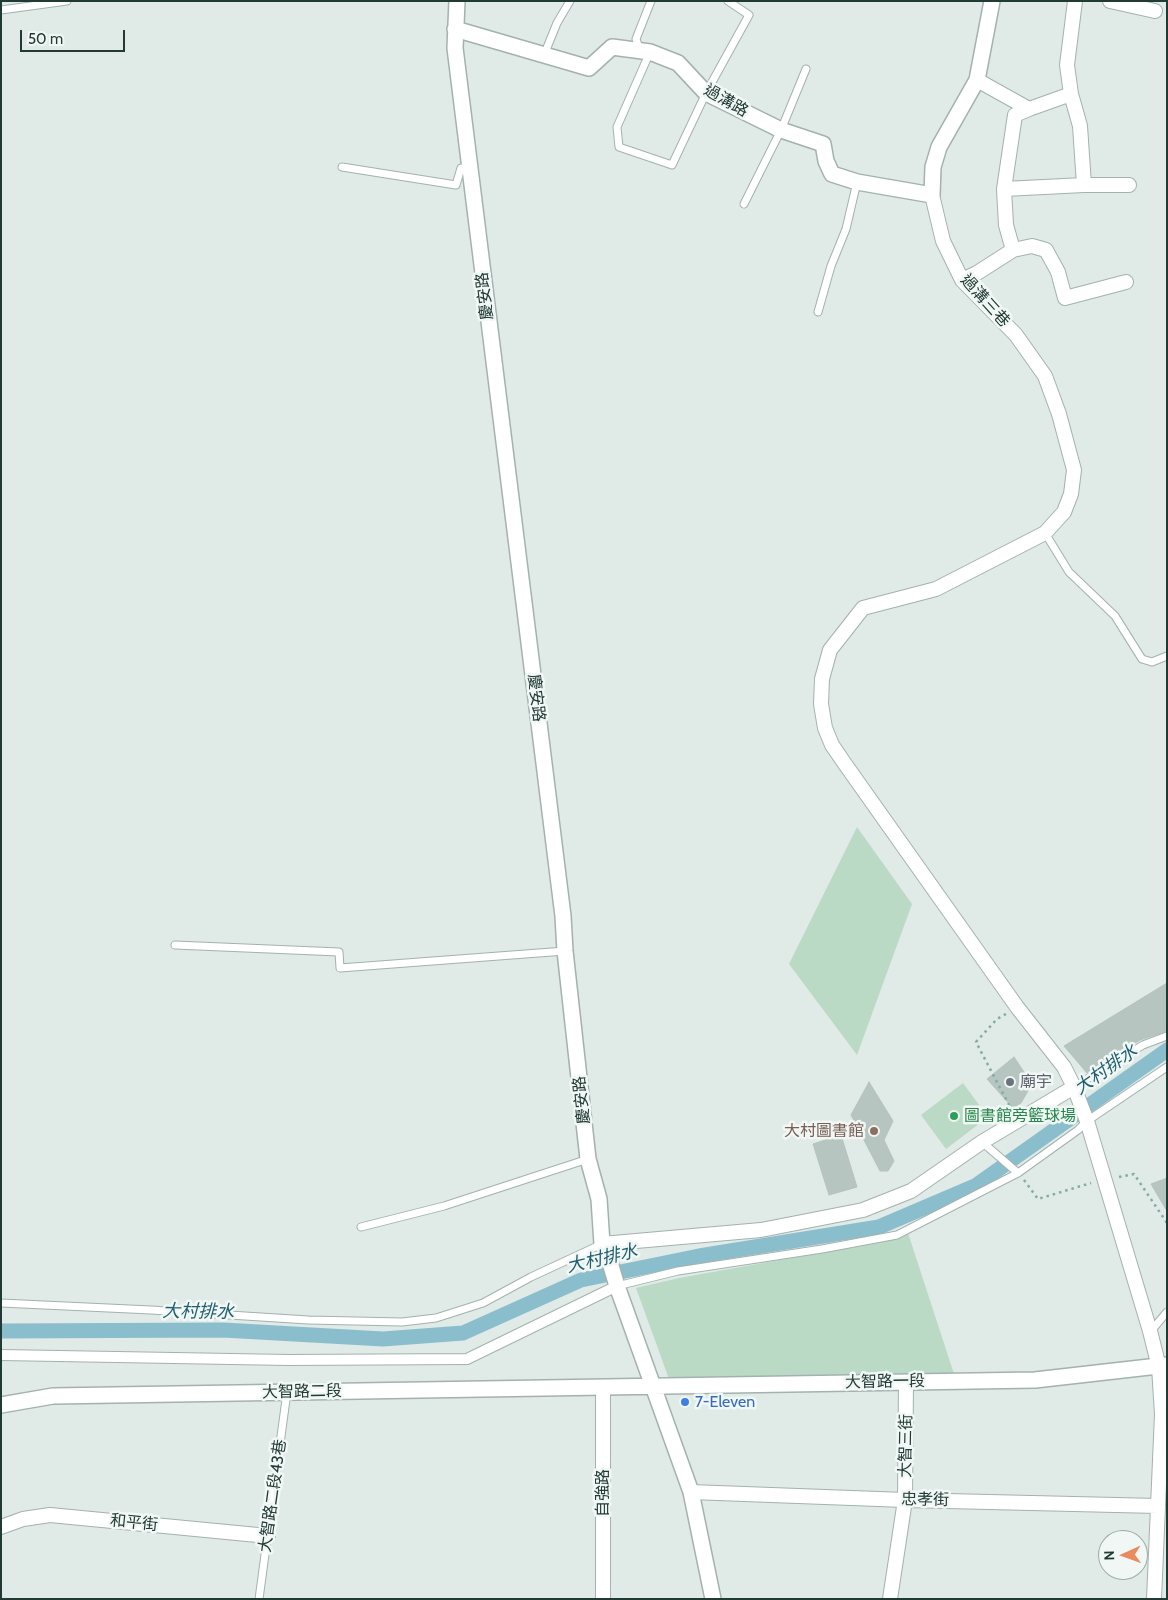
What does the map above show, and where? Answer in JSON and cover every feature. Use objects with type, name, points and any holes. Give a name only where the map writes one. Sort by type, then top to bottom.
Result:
[{"type":"street","name":"慶安路","points":[[458,1],[455,48],[563,916],[565,951],[588,1159],[599,1199],[605,1250],[691,1492],[713,1599]]},
{"type":"street","name":"過溝三巷","points":[[992,1],[977,80],[939,147],[933,167],[932,195],[943,241],[962,280],[1016,335],[1045,376],[1059,414],[1074,470],[1071,494],[1064,512],[1045,532],[936,588],[863,608],[830,650],[822,679],[821,704],[825,728],[832,744],[1017,1006],[1064,1067],[1087,1121],[1150,1331],[1163,1366],[1162,1506],[1154,1599]]},
{"type":"street","points":[[1075,1],[1067,65],[1071,94],[1080,126],[1084,185]]},
{"type":"street","points":[[1110,1],[1155,11]]},
{"type":"street","name":"過溝路","points":[[455,29],[589,68],[612,47],[645,51],[678,63],[706,93],[781,130],[823,144],[826,161],[832,174],[857,182],[932,195]]},
{"type":"street","points":[[977,80],[1029,109]]},
{"type":"street","points":[[1013,250],[1006,224],[1004,189],[1016,115],[1071,94]]},
{"type":"street","points":[[1004,189],[1128,185]]},
{"type":"street","points":[[962,280],[977,273],[1013,250],[1032,246],[1046,250],[1058,272],[1065,298],[1126,282]]},
{"type":"street","points":[[605,1250],[761,1230],[863,1210],[911,1191],[982,1142],[1074,1087]]},
{"type":"street","points":[[1,1355],[288,1360],[467,1359],[616,1283]]},
{"type":"street","name":"大智路一段","points":[[603,1387],[1035,1380],[1163,1366]]},
{"type":"street","name":"大智三街","points":[[890,1599],[905,1500],[906,1382]]},
{"type":"street","name":"大智路二段","points":[[1,1405],[52,1396],[603,1387]]},
{"type":"street","name":"自強路","points":[[603,1387],[603,1599]]},
{"type":"street","name":"忠孝街","points":[[691,1492],[905,1500],[1162,1506]]},
{"type":"street","name":"和平街","points":[[1,1527],[23,1519],[50,1515],[268,1536]]},
{"type":"lane","points":[[1,10],[67,1]]},
{"type":"lane","points":[[544,55],[556,23],[570,1]]},
{"type":"lane","points":[[651,1],[636,39],[645,51],[617,127],[619,147],[672,165],[706,93],[749,15],[728,1]]},
{"type":"lane","points":[[744,204],[781,130],[806,68]]},
{"type":"lane","points":[[342,167],[456,185],[461,168],[470,172]]},
{"type":"lane","points":[[818,312],[831,266],[846,229],[857,182]]},
{"type":"lane","points":[[1045,532],[1069,572],[1115,616],[1142,659],[1152,662],[1167,656]]},
{"type":"lane","points":[[176,945],[339,952],[340,968],[565,951]]},
{"type":"lane","points":[[1074,1087],[1144,1045],[1167,1036]]},
{"type":"lane","points":[[616,1283],[897,1235],[1018,1173],[1078,1130],[1087,1121],[1167,1067]]},
{"type":"lane","points":[[982,1142],[1018,1173]]},
{"type":"lane","points":[[361,1227],[444,1206],[588,1159]]},
{"type":"lane","points":[[1,1303],[308,1320],[402,1322],[436,1318],[483,1303],[532,1277],[605,1250]]},
{"type":"lane","points":[[1150,1331],[1167,1312]]},
{"type":"lane","name":"大智路二段43巷","points":[[259,1599],[287,1392]]},
{"type":"path","points":[[1017,1006],[997,1019],[976,1042],[1018,1122]]},
{"type":"path","points":[[1018,1173],[1038,1199],[1104,1180],[1134,1174],[1167,1224]]},
{"type":"green space","points":[[857,827],[912,904],[857,1055],[789,964]]},
{"type":"green space","name":"圖書館旁籃球場","points":[[963,1083],[988,1117],[946,1149],[921,1115]]},
{"type":"green space","points":[[908,1233],[954,1374],[669,1379],[636,1288],[679,1278],[897,1239]]},
{"type":"building","points":[[1167,983],[1167,1031],[1140,1040],[1087,1073],[1064,1046]]},
{"type":"building","name":"廟宇","points":[[1014,1057],[1032,1084],[1021,1103],[1013,1108],[987,1079]]},
{"type":"building","name":"大村圖書館","points":[[869,1082],[893,1121],[884,1140],[894,1161],[888,1171],[880,1171],[851,1115]]},
{"type":"building","points":[[841,1135],[857,1187],[829,1195],[813,1144]]},
{"type":"building","points":[[1167,1178],[1167,1211],[1151,1184]]},
{"type":"waterway","name":"大村排水","points":[[1,1331],[223,1330],[383,1339],[463,1333],[581,1280],[699,1256],[879,1227],[975,1186],[1167,1050]]},
{"type":"place","name":"廟宇","points":[[1010,1082]]},
{"type":"place","name":"圖書館旁籃球場","points":[[954,1116]]},
{"type":"place","name":"大村圖書館","points":[[874,1131]]},
{"type":"place","name":"7-Eleven","points":[[685,1402]]}]
